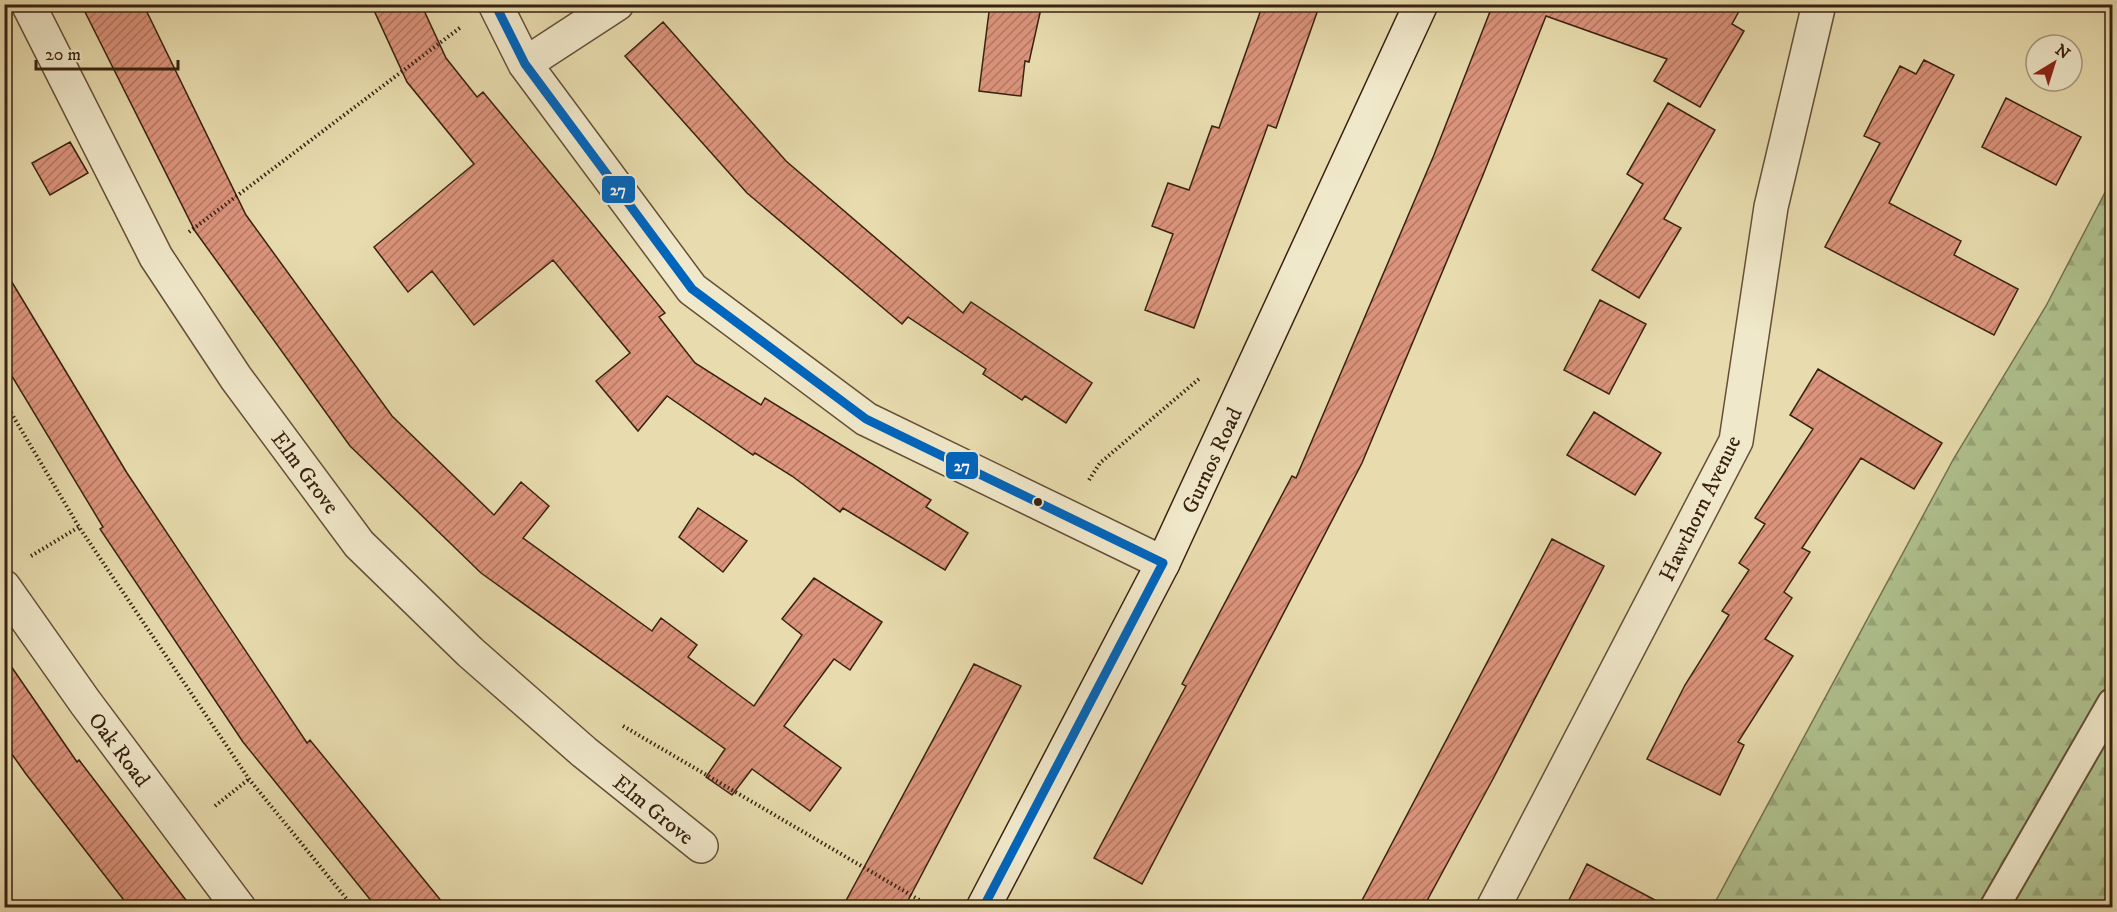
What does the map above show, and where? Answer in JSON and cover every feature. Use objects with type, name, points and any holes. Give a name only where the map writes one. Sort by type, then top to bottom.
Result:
[{"type":"street","name":"Elm Grove","points":[[28,4],[156,258],[236,378],[359,544],[470,652],[584,752],[701,846]]},
{"type":"street","points":[[495,4],[525,64],[692,289],[866,419],[1163,563]]},
{"type":"street","points":[[525,64],[617,4]]},
{"type":"street","name":"Gurnos Road","points":[[983,908],[1163,563],[1421,4]]},
{"type":"street","name":"Hawthorn Avenue","points":[[1493,908],[1736,441],[1771,207],[1819,4]]},
{"type":"street","name":"Oak Road","points":[[4,587],[85,702],[239,908]]},
{"type":"lane","points":[[1994,908],[2112,703]]},
{"type":"path","points":[[156,258],[462,26]]},
{"type":"path","points":[[1065,516],[1100,463],[1215,366],[1255,364]]},
{"type":"path","points":[[4,401],[79,526],[249,779],[354,908]]},
{"type":"path","points":[[23,560],[79,526]]},
{"type":"path","points":[[584,752],[613,720],[933,908]]},
{"type":"green space","points":[[2112,179],[2112,907],[1712,908],[1954,458],[2046,306]]},
{"type":"building","points":[[81,4],[143,4],[246,215],[392,416],[494,515],[521,482],[549,506],[523,538],[652,631],[661,618],[697,645],[688,657],[754,706],[802,635],[782,619],[814,578],[882,622],[850,670],[834,659],[784,726],[841,768],[810,811],[752,769],[732,795],[706,777],[725,749],[481,573],[350,446],[195,231]]},
{"type":"building","points":[[371,4],[421,4],[446,58],[477,97],[483,92],[595,227],[665,313],[659,317],[695,363],[761,405],[765,398],[931,500],[926,507],[968,533],[945,570],[843,508],[840,512],[792,476],[755,453],[753,455],[667,396],[638,431],[596,381],[630,353],[553,260],[474,325],[432,271],[408,292],[374,247],[474,164],[407,82]]},
{"type":"building","points":[[990,4],[1042,4],[1029,62],[1025,61],[1021,96],[979,91]]},
{"type":"building","points":[[1263,4],[1320,4],[1276,128],[1268,125],[1194,328],[1145,310],[1173,234],[1152,226],[1168,183],[1189,190],[1212,126],[1219,128]]},
{"type":"building","points":[[1493,4],[1743,4],[1732,24],[1744,31],[1700,107],[1654,81],[1667,59],[1546,16],[1483,175],[1362,463],[1142,884],[1094,858],[1186,686],[1182,684],[1292,476],[1296,478],[1434,155]]},
{"type":"building","points":[[663,22],[786,161],[963,313],[971,302],[1092,383],[1066,423],[1025,396],[1022,400],[983,374],[986,369],[908,317],[902,324],[747,193],[625,56]]},
{"type":"building","points":[[1924,60],[1954,75],[1889,203],[1961,241],[1954,255],[2018,289],[1994,335],[1825,247],[1880,143],[1864,136],[1900,66],[1916,74]]},
{"type":"building","points":[[2006,98],[2081,137],[2056,185],[1982,147]]},
{"type":"building","points":[[1668,103],[1715,130],[1664,219],[1681,228],[1639,298],[1592,270],[1643,184],[1627,174]]},
{"type":"building","points":[[70,142],[88,173],[50,195],[32,163]]},
{"type":"building","points":[[4,269],[127,473],[307,743],[310,740],[447,908],[377,908],[243,742],[100,529],[103,527],[4,363]]},
{"type":"building","points":[[1600,300],[1646,324],[1609,394],[1564,370]]},
{"type":"building","points":[[1818,369],[1942,443],[1914,489],[1861,458],[1802,548],[1810,552],[1784,592],[1792,598],[1765,639],[1793,656],[1738,742],[1744,745],[1720,795],[1647,759],[1685,685],[1729,615],[1722,611],[1749,570],[1739,563],[1765,524],[1755,518],[1813,429],[1790,415]]},
{"type":"building","points":[[1594,412],[1661,453],[1635,495],[1567,455]]},
{"type":"building","points":[[698,508],[747,541],[723,572],[679,537]]},
{"type":"building","points":[[1552,539],[1604,566],[1494,777],[1423,908],[1358,908]]},
{"type":"building","points":[[4,656],[77,762],[79,760],[192,908],[130,908],[26,774],[4,743]]},
{"type":"building","points":[[974,664],[1021,686],[904,908],[842,908]]},
{"type":"building","points":[[1587,864],[1670,908],[1565,908]]},
{"type":"transit line","name":"27","points":[[495,4],[525,64],[692,289],[866,419],[1163,563]]},
{"type":"transit line","name":"27","points":[[983,908],[1163,563]]}]
